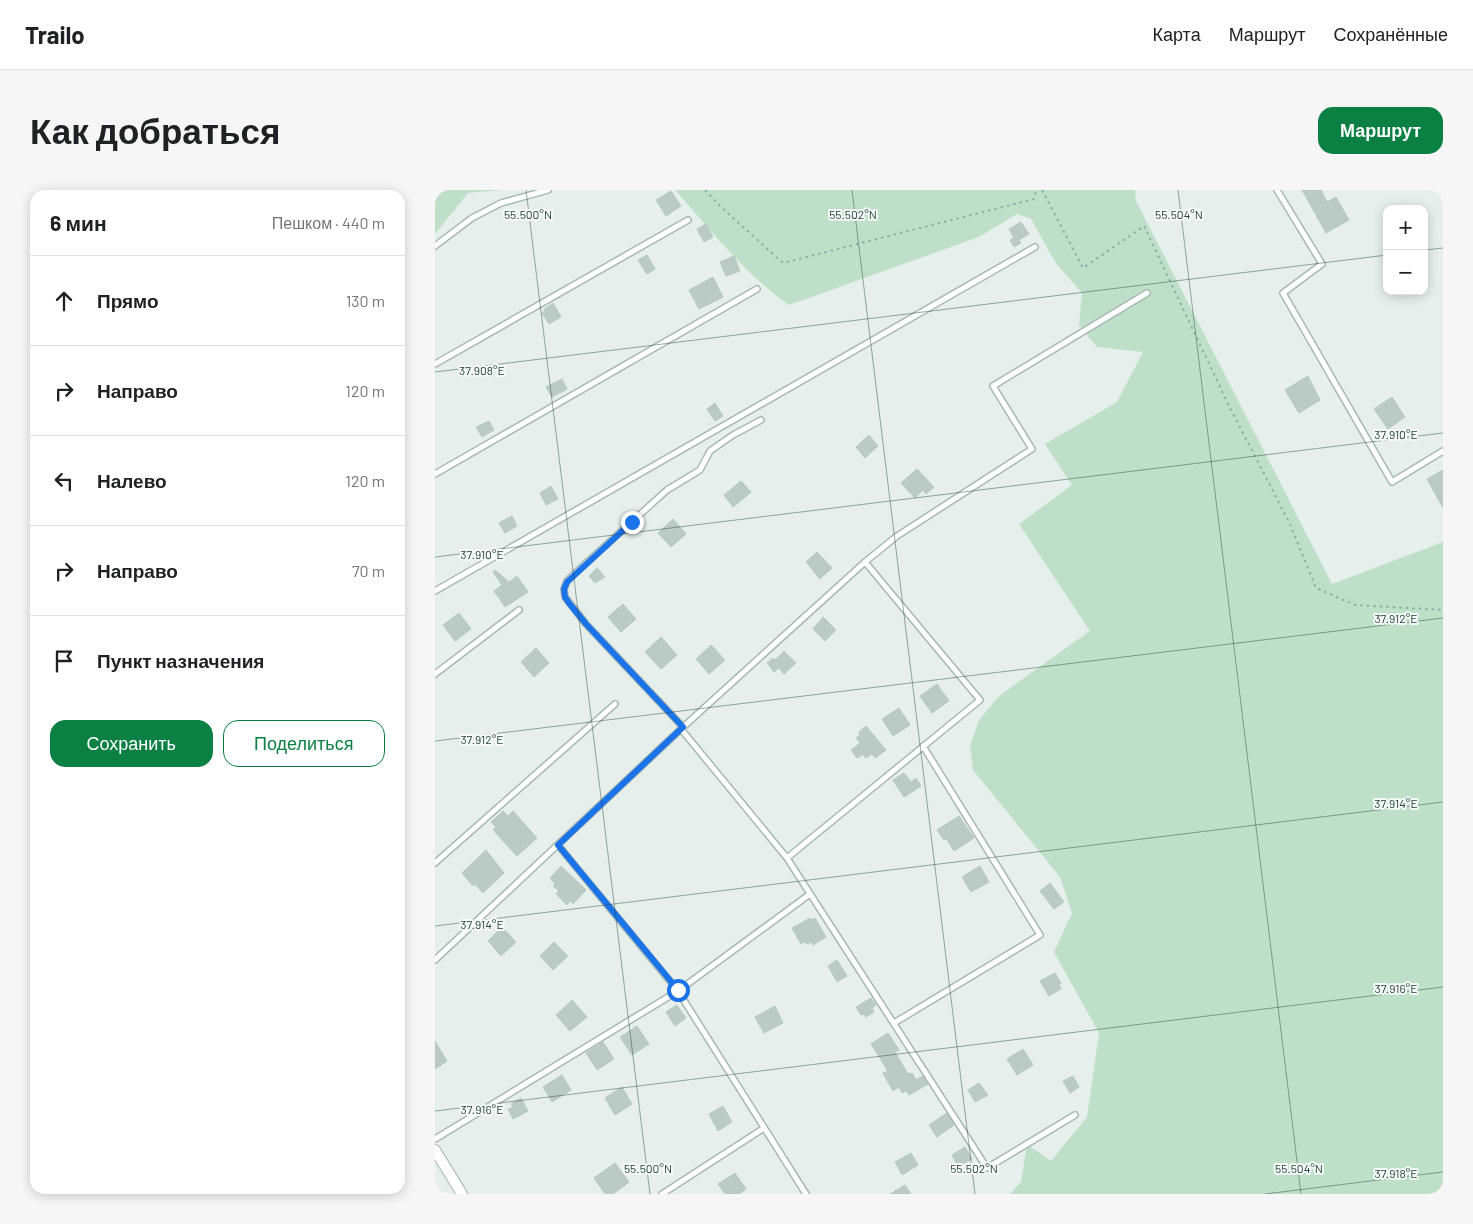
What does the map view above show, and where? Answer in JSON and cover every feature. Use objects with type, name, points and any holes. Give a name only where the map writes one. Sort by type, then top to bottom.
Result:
[{"type":"street","points":[[435,1150],[462,1194]]},
{"type":"lane","points":[[435,246],[472,218],[501,203],[548,190]]},
{"type":"lane","points":[[1277,190],[1322,264],[1283,293],[1393,482],[1443,452]]},
{"type":"lane","points":[[435,364],[688,220]]},
{"type":"lane","points":[[435,591],[1035,247]]},
{"type":"lane","points":[[435,474],[757,288]]},
{"type":"lane","points":[[435,960],[682,728],[865,562],[897,536],[1032,448],[993,386],[1147,293]]},
{"type":"lane","points":[[761,420],[733,435],[710,451],[700,470],[667,490],[573,575],[564,589],[565,597],[586,624],[682,728],[787,858],[987,1168],[1075,1115]]},
{"type":"lane","points":[[787,858],[980,700],[865,562]]},
{"type":"lane","points":[[435,674],[519,610]]},
{"type":"lane","points":[[435,863],[615,704]]},
{"type":"lane","points":[[894,1023],[1040,935],[923,746]]},
{"type":"lane","points":[[558,845],[678,990],[806,1194]]},
{"type":"lane","points":[[435,1139],[678,990],[810,894]]},
{"type":"lane","points":[[662,1194],[764,1128]]},
{"type":"path","points":[[705,190],[783,263],[1034,199],[1036,190]]},
{"type":"path","points":[[1043,190],[1083,268],[1144,226],[1229,406],[1290,524],[1316,588],[1355,605],[1443,610]]},
{"type":"green space","points":[[435,190],[500,190],[468,193],[435,234]]},
{"type":"green space","points":[[675,190],[1135,190],[1136,201],[1332,584],[1443,542],[1443,1194],[1010,1194],[1021,1182],[1027,1144],[1051,1161],[1087,1117],[1099,1033],[1054,952],[1072,913],[1060,877],[973,770],[970,745],[979,720],[999,696],[1090,631],[1019,524],[1072,485],[1045,444],[1117,402],[1143,352],[1097,347],[1079,325],[1082,293],[1055,262],[1031,219],[1017,214],[979,237],[789,305],[743,266]]},
{"type":"building","points":[[1302,190],[1321,190],[1327,202],[1336,197],[1349,220],[1326,233]]},
{"type":"building","points":[[671,191],[681,206],[666,216],[656,200]]},
{"type":"building","points":[[1021,222],[1029,234],[1019,240],[1021,243],[1014,247],[1010,240],[1014,238],[1009,229]]},
{"type":"building","points":[[706,224],[713,237],[704,242],[697,229]]},
{"type":"building","points":[[647,255],[655,269],[647,274],[638,260]]},
{"type":"building","points":[[734,256],[740,271],[726,276],[720,262]]},
{"type":"building","points":[[713,277],[723,297],[699,309],[689,290]]},
{"type":"building","points":[[553,303],[561,317],[549,324],[542,313],[545,311],[544,309]]},
{"type":"building","points":[[1308,376],[1320,400],[1299,413],[1285,390]]},
{"type":"building","points":[[562,379],[567,389],[552,397],[546,387]]},
{"type":"building","points":[[1392,397],[1405,417],[1388,429],[1374,409]]},
{"type":"building","points":[[715,403],[723,416],[715,421],[707,409]]},
{"type":"building","points":[[489,421],[494,430],[482,437],[476,427]]},
{"type":"building","points":[[869,435],[878,446],[865,458],[856,447]]},
{"type":"building","points":[[917,469],[934,487],[926,494],[923,490],[915,498],[901,483]]},
{"type":"building","points":[[1443,470],[1443,508],[1427,479]]},
{"type":"building","points":[[741,481],[751,492],[733,507],[724,495]]},
{"type":"building","points":[[551,486],[558,499],[546,505],[540,493]]},
{"type":"building","points":[[512,516],[517,526],[505,533],[499,523]]},
{"type":"building","points":[[673,519],[686,534],[671,547],[658,533]]},
{"type":"building","points":[[817,552],[832,568],[820,579],[806,562]]},
{"type":"building","points":[[597,568],[605,577],[595,583],[589,576]]},
{"type":"building","points":[[495,570],[509,582],[517,576],[528,592],[505,607],[494,591],[502,585],[493,572]]},
{"type":"building","points":[[623,604],[636,619],[621,632],[608,617]]},
{"type":"building","points":[[459,613],[471,629],[455,641],[443,625]]},
{"type":"building","points":[[823,617],[836,630],[825,641],[813,629]]},
{"type":"building","points":[[661,637],[677,655],[661,669],[645,652]]},
{"type":"building","points":[[711,645],[725,660],[709,674],[696,659]]},
{"type":"building","points":[[536,648],[549,663],[534,677],[521,662]]},
{"type":"building","points":[[784,651],[796,663],[784,674],[779,668],[774,672],[767,663],[773,658],[775,660]]},
{"type":"building","points":[[937,684],[949,701],[932,713],[920,696]]},
{"type":"building","points":[[899,708],[910,725],[893,736],[882,719]]},
{"type":"building","points":[[866,726],[886,750],[875,758],[872,754],[866,758],[863,754],[857,758],[851,750],[860,743],[856,738],[860,735],[859,732]]},
{"type":"building","points":[[904,773],[911,782],[916,778],[921,786],[904,797],[893,780]]},
{"type":"building","points":[[503,811],[508,816],[513,811],[537,838],[517,856],[493,830],[496,827],[491,822]]},
{"type":"building","points":[[959,816],[974,838],[954,851],[946,838],[944,840],[937,830]]},
{"type":"building","points":[[486,850],[504,873],[483,893],[475,884],[473,886],[462,873]]},
{"type":"building","points":[[561,866],[586,890],[573,904],[570,901],[567,905],[556,894],[559,891],[553,886],[555,884],[550,878]]},
{"type":"building","points":[[980,866],[989,882],[971,892],[962,877]]},
{"type":"building","points":[[1050,883],[1064,902],[1054,909],[1040,891]]},
{"type":"building","points":[[810,918],[811,920],[815,918],[826,937],[813,945],[811,942],[801,944],[792,928]]},
{"type":"building","points":[[502,927],[516,942],[501,956],[488,941]]},
{"type":"building","points":[[554,942],[568,956],[553,970],[540,956]]},
{"type":"building","points":[[837,960],[847,976],[837,982],[828,966]]},
{"type":"building","points":[[1055,973],[1061,983],[1059,985],[1061,989],[1049,996],[1040,981]]},
{"type":"building","points":[[871,998],[876,1005],[872,1008],[874,1012],[866,1017],[864,1014],[861,1015],[856,1007]]},
{"type":"building","points":[[572,1000],[587,1017],[570,1031],[556,1015]]},
{"type":"building","points":[[677,1005],[686,1018],[675,1026],[666,1012]]},
{"type":"building","points":[[775,1006],[783,1023],[764,1033],[755,1017]]},
{"type":"building","points":[[637,1026],[649,1044],[632,1055],[620,1037]]},
{"type":"building","points":[[888,1033],[899,1050],[895,1052],[908,1074],[912,1073],[916,1080],[923,1076],[928,1084],[909,1095],[906,1091],[902,1093],[899,1087],[893,1091],[883,1073],[888,1071],[871,1044]]},
{"type":"building","points":[[435,1041],[447,1061],[435,1069]]},
{"type":"building","points":[[603,1042],[614,1059],[597,1070],[586,1053]]},
{"type":"building","points":[[1023,1049],[1033,1065],[1017,1075],[1007,1059]]},
{"type":"building","points":[[562,1075],[571,1090],[552,1102],[543,1087]]},
{"type":"building","points":[[1073,1076],[1079,1087],[1070,1093],[1063,1081]]},
{"type":"building","points":[[979,1083],[988,1095],[975,1102],[968,1090]]},
{"type":"building","points":[[622,1087],[632,1104],[615,1115],[605,1098]]},
{"type":"building","points":[[521,1098],[528,1111],[513,1119],[508,1109],[513,1107],[511,1104]]},
{"type":"building","points":[[723,1106],[732,1122],[718,1131],[709,1114]]},
{"type":"building","points":[[947,1113],[954,1125],[937,1137],[929,1125]]},
{"type":"building","points":[[965,1147],[972,1159],[958,1167],[952,1155]]},
{"type":"building","points":[[911,1153],[918,1165],[902,1175],[895,1162]]},
{"type":"building","points":[[615,1163],[629,1182],[613,1194],[605,1194],[594,1178]]},
{"type":"building","points":[[735,1173],[746,1189],[739,1194],[725,1194],[718,1184]]},
{"type":"building","points":[[905,1185],[911,1194],[890,1194]]},
{"type":"route","points":[[632,522],[567,582],[564,589],[565,597],[586,624],[683,727],[558,845],[678,990]]}]
